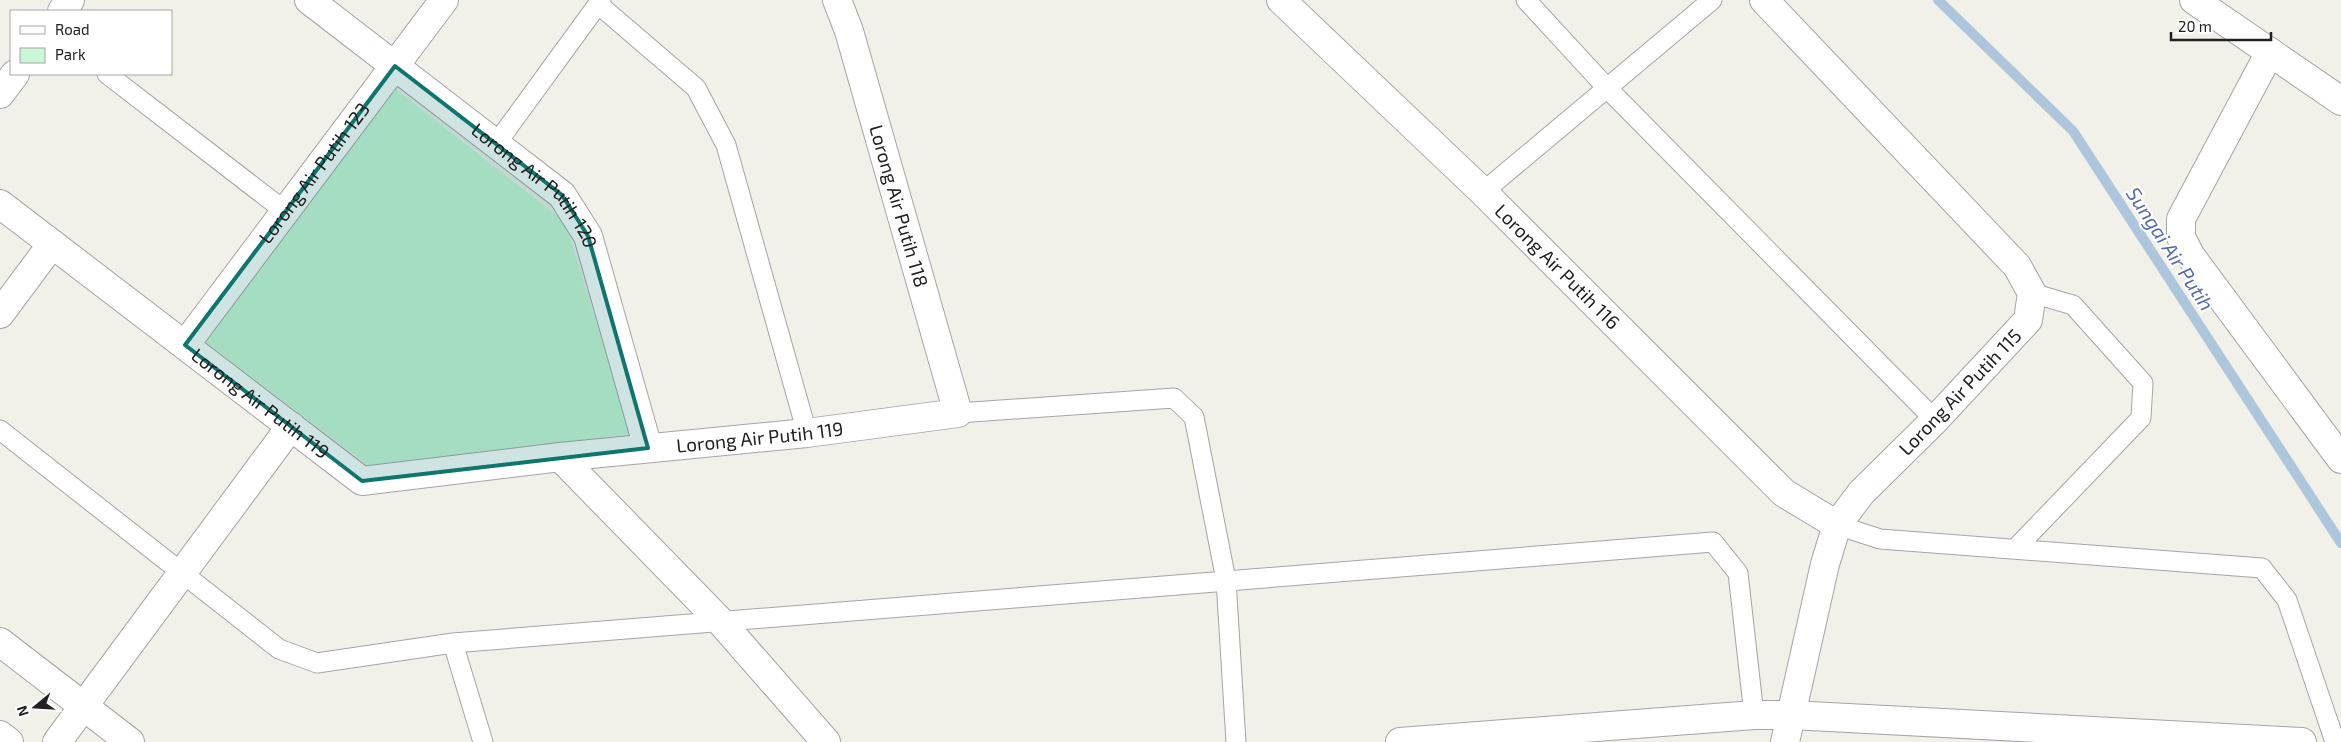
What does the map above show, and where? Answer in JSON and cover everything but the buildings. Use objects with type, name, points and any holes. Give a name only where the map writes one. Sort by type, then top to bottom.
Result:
[{"type":"street","name":"Lorong Air Putih 120","points":[[309,0],[562,195],[588,236],[648,448]]},
{"type":"street","name":"Lorong Air Putih 123","points":[[185,346],[444,0]]},
{"type":"street","name":"Lorong Air Putih 118","points":[[837,0],[849,31],[958,413]]},
{"type":"street","name":"Lorong Air Putih 116","points":[[1281,0],[1482,192],[1784,493],[1837,525]]},
{"type":"street","points":[[1764,0],[2018,266],[2032,293]]},
{"type":"street","points":[[2194,0],[2341,101]]},
{"type":"street","points":[[2270,52],[2181,219],[2181,237],[2190,255],[2341,459]]},
{"type":"street","points":[[0,94],[14,75]]},
{"type":"street","name":"Lorong Air Putih 119","points":[[0,204],[362,481],[560,457],[807,433],[958,413]]},
{"type":"street","points":[[0,314],[52,244]]},
{"type":"street","name":"Lorong Air Putih 115","points":[[1785,742],[1825,564],[1837,525],[1860,493],[1935,420],[2028,320],[2032,293]]},
{"type":"street","points":[[57,742],[291,426]]},
{"type":"street","points":[[560,457],[720,622],[826,742]]},
{"type":"street","points":[[0,642],[130,742]]},
{"type":"street","points":[[1400,742],[1754,715],[1791,715],[2302,742]]},
{"type":"street","points":[[0,735],[9,742]]},
{"type":"lane","points":[[1526,0],[1607,88],[1935,420]]},
{"type":"lane","points":[[1482,192],[1712,0]]},
{"type":"lane","points":[[496,144],[599,2],[696,88],[726,145],[807,433]]},
{"type":"lane","points":[[108,75],[286,212]]},
{"type":"lane","points":[[2015,548],[2141,418],[2143,383],[2073,305],[2032,293]]},
{"type":"lane","points":[[958,413],[1174,398],[1194,416],[1226,580],[1236,742]]},
{"type":"lane","points":[[0,430],[182,574],[280,648],[317,663],[453,642],[1713,542],[1738,573],[1754,715]]},
{"type":"lane","points":[[1837,525],[1880,539],[2262,568],[2287,600],[2335,742]]},
{"type":"lane","points":[[453,642],[483,742]]},
{"type":"highlighted area","points":[[395,66],[562,195],[588,236],[648,448],[362,481],[185,345]]},
{"type":"green space","points":[[394,88],[565,222],[631,434],[368,465],[203,340]]},
{"type":"waterway","name":"Sungai Air Putih","points":[[1938,0],[2073,131],[2341,543]]}]
